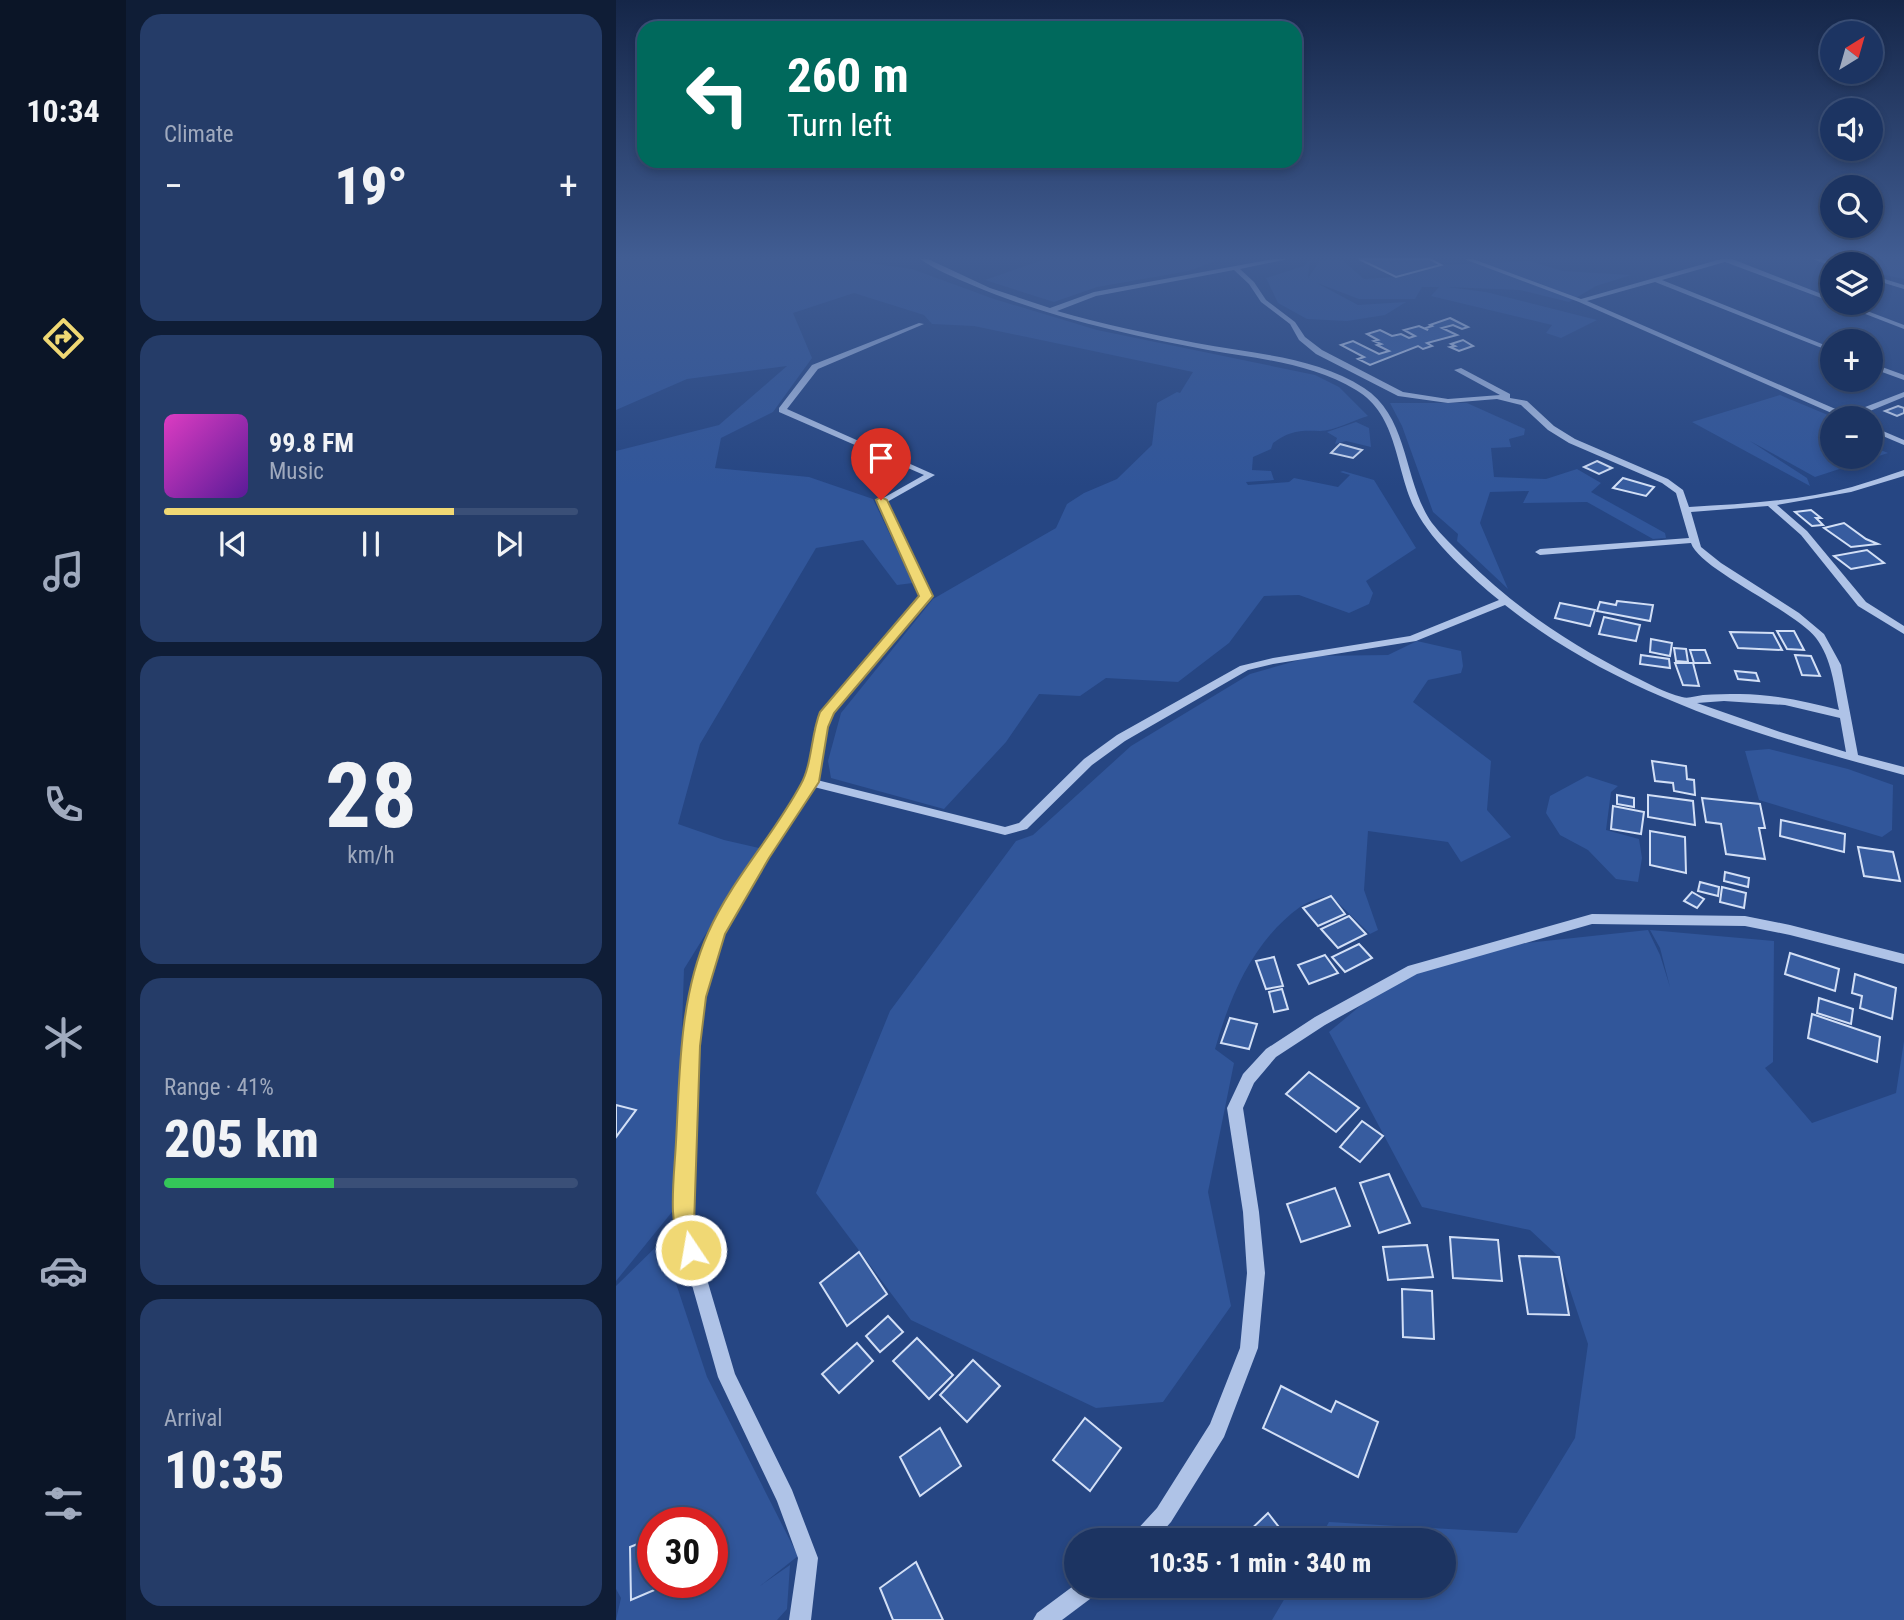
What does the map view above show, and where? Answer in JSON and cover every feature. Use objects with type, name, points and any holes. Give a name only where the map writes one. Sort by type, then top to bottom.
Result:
[{"type":"street","points":[[800,1620],[808,1558],[785,1497],[727,1377],[683,1225],[691,1046],[702,978],[716,934],[811,782],[819,736],[827,712],[926,596],[881,500],[931,475],[782,410],[815,367],[895,335]]},
{"type":"street","points":[[1144,335],[1314,369],[1345,380],[1365,392],[1378,405],[1394,432],[1419,511],[1446,545],[1503,602],[1608,669],[1682,702],[1775,737],[1904,771]]},
{"type":"street","points":[[1300,335],[1319,352],[1401,394],[1448,401],[1497,397],[1524,403],[1551,428],[1572,442],[1665,481],[1680,492],[1698,548],[1718,565],[1795,615],[1820,636],[1836,665],[1853,757]]},
{"type":"street","points":[[1657,335],[1820,406]]},
{"type":"street","points":[[1793,335],[1820,345]]},
{"type":"street","points":[[1458,370],[1513,400]]},
{"type":"street","points":[[1883,370],[1904,378]]},
{"type":"street","points":[[1876,406],[1904,394]]},
{"type":"street","points":[[1883,433],[1904,443]]},
{"type":"street","points":[[1685,510],[1848,491],[1904,473]]},
{"type":"street","points":[[1768,502],[1804,533],[1862,604],[1904,631]]},
{"type":"street","points":[[1540,552],[1694,540]]},
{"type":"street","points":[[811,782],[1005,831],[1023,826],[1088,762],[1121,738],[1244,668],[1412,639],[1503,602]]},
{"type":"street","points":[[1682,702],[1716,696],[1758,697],[1808,705],[1846,716]]},
{"type":"street","points":[[1152,1528],[1164,1515],[1217,1430],[1249,1348],[1256,1273],[1251,1212],[1235,1108],[1248,1079],[1271,1053],[1320,1021],[1413,970],[1592,919],[1745,921],[1904,959]]},
{"type":"street","points":[[1044,1620],[1074,1598]]},
{"type":"shaded area","points":[[616,335],[802,335],[812,358],[773,412],[721,438],[715,468],[809,477],[873,499],[913,583],[897,585],[863,540],[816,548],[700,744],[678,824],[724,840],[759,848],[684,969],[676,1207],[616,1281],[616,451],[719,425],[787,366],[687,379],[616,410]]},
{"type":"shaded area","points":[[1015,335],[1119,335],[1315,375],[1339,387],[1368,416],[1331,429],[1301,431],[1284,436],[1273,443],[1271,449],[1253,457],[1252,470],[1271,471],[1274,480],[1246,482],[1248,485],[1289,482],[1294,478],[1338,487],[1350,475],[1340,472],[1343,471],[1374,480],[1416,548],[1366,581],[1373,593],[1369,604],[1349,613],[1299,595],[1264,596],[1229,643],[1178,682],[1106,678],[1080,696],[1039,694],[1006,742],[944,809],[831,778],[828,761],[841,713],[933,599],[1056,528],[1067,504],[1084,493],[1117,479],[1152,445],[1157,403],[1177,392],[1180,393],[1193,372]]},
{"type":"shaded area","points":[[1780,395],[1820,412],[1820,469],[1839,469],[1815,477],[1750,441],[1807,478],[1810,486],[1692,422]]},
{"type":"shaded area","points":[[1390,403],[1467,403],[1525,429],[1524,435],[1509,439],[1511,447],[1491,448],[1494,477],[1546,479],[1577,469],[1601,483],[1591,492],[1665,533],[1666,538],[1653,539],[1587,502],[1523,503],[1529,491],[1490,492],[1480,523],[1508,589],[1457,541],[1458,534],[1433,512],[1402,426]]},
{"type":"shaded area","points":[[1356,422],[1369,428],[1371,447],[1346,441],[1335,444],[1337,438],[1327,432]]},
{"type":"shaded area","points":[[1417,641],[1461,651],[1461,673],[1428,680],[1413,702],[1491,761],[1487,810],[1511,837],[1461,862],[1448,842],[1368,831],[1364,890],[1378,930],[1370,934],[1330,895],[1300,907],[1283,921],[1256,953],[1236,990],[1215,1049],[1234,1063],[1208,1192],[1231,1306],[1163,1402],[1096,1408],[911,1320],[816,1193],[890,1011],[1016,841],[1033,835],[1131,746],[1250,674],[1313,656],[1388,655]]},
{"type":"shaded area","points":[[1769,749],[1848,769],[1893,785],[1892,830],[1882,837],[1759,800],[1745,751]]},
{"type":"shaded area","points":[[1587,776],[1618,786],[1611,792],[1606,830],[1639,839],[1642,858],[1638,882],[1616,879],[1588,850],[1560,835],[1546,813],[1550,796]]},
{"type":"shaded area","points":[[1648,930],[1660,955],[1670,987],[1660,948],[1650,930],[1774,941],[1773,1062],[1765,1068],[1812,1123],[1896,1093],[1904,1041],[1904,1620],[1272,1620],[1285,1598],[1456,1598],[1456,1529],[1517,1533],[1575,1438],[1588,1344],[1559,1257],[1530,1230],[1422,1207],[1329,1032],[1384,986],[1488,947]]},
{"type":"shaded area","points":[[662,1241],[707,1377],[798,1556],[760,1586],[790,1565],[787,1609],[777,1620],[616,1620],[621,1598],[616,1589],[616,1286]]},
{"type":"shaded area","points":[[1329,1522],[1432,1528],[1326,1528]]},
{"type":"building","points":[[1368,335],[1402,335],[1409,338],[1415,336],[1412,335],[1457,335],[1427,343],[1432,346],[1423,349],[1418,346],[1370,365],[1358,359],[1364,357],[1341,345],[1353,341],[1379,354],[1389,351],[1377,345],[1381,344]]},
{"type":"building","points":[[1463,340],[1473,346],[1459,351],[1450,347],[1455,346],[1451,344]]},
{"type":"building","points":[[1898,406],[1904,408],[1904,413],[1897,416],[1885,411]]},
{"type":"building","points":[[1340,444],[1362,450],[1353,458],[1331,453]]},
{"type":"building","points":[[1597,461],[1612,468],[1599,474],[1584,467]]},
{"type":"building","points":[[1623,478],[1654,487],[1646,496],[1613,488]]},
{"type":"building","points":[[1811,510],[1821,518],[1816,518],[1823,525],[1812,526],[1795,512]]},
{"type":"building","points":[[1844,523],[1878,544],[1851,547],[1824,528]]},
{"type":"building","points":[[1867,550],[1884,563],[1851,569],[1834,556]]},
{"type":"building","points":[[1617,601],[1653,605],[1650,621],[1597,611],[1600,602],[1616,605]]},
{"type":"building","points":[[1560,603],[1595,610],[1590,626],[1555,618]]},
{"type":"building","points":[[1604,617],[1640,625],[1636,641],[1599,634]]},
{"type":"building","points":[[1777,631],[1794,631],[1804,650],[1787,649]]},
{"type":"building","points":[[1730,632],[1773,633],[1782,650],[1738,648]]},
{"type":"building","points":[[1651,639],[1672,643],[1670,656],[1650,652]]},
{"type":"building","points":[[1674,648],[1686,649],[1688,662],[1676,661]]},
{"type":"building","points":[[1690,650],[1705,650],[1710,663],[1694,663]]},
{"type":"building","points":[[1641,655],[1669,659],[1670,668],[1640,664]]},
{"type":"building","points":[[1795,655],[1811,656],[1820,676],[1802,675]]},
{"type":"building","points":[[1675,663],[1693,663],[1699,686],[1683,685]]},
{"type":"building","points":[[1735,671],[1756,673],[1759,681],[1738,679]]},
{"type":"building","points":[[1652,761],[1686,766],[1687,779],[1694,780],[1695,795],[1674,791],[1673,783],[1655,781]]},
{"type":"building","points":[[1617,795],[1634,798],[1634,807],[1617,804]]},
{"type":"building","points":[[1648,795],[1693,801],[1695,825],[1648,817]]},
{"type":"building","points":[[1702,798],[1760,804],[1765,828],[1759,828],[1765,859],[1726,854],[1721,824],[1706,822]]},
{"type":"building","points":[[1613,806],[1644,812],[1641,834],[1611,829]]},
{"type":"building","points":[[1781,820],[1845,834],[1844,852],[1780,836]]},
{"type":"building","points":[[1650,831],[1685,837],[1686,873],[1650,865]]},
{"type":"building","points":[[1858,847],[1893,852],[1900,881],[1864,876]]},
{"type":"building","points":[[1725,872],[1749,878],[1748,887],[1724,881]]},
{"type":"building","points":[[1700,882],[1719,887],[1718,896],[1698,891]]},
{"type":"building","points":[[1722,887],[1746,893],[1744,908],[1720,902]]},
{"type":"building","points":[[1692,892],[1704,899],[1697,908],[1684,901]]},
{"type":"building","points":[[1331,896],[1345,914],[1318,926],[1303,908]]},
{"type":"building","points":[[1349,916],[1366,934],[1338,948],[1321,929]]},
{"type":"building","points":[[1359,944],[1372,958],[1345,972],[1332,957]]},
{"type":"building","points":[[1790,953],[1839,969],[1835,991],[1785,974]]},
{"type":"building","points":[[1325,955],[1338,973],[1309,984],[1298,965]]},
{"type":"building","points":[[1274,957],[1283,986],[1266,989],[1256,961]]},
{"type":"building","points":[[1855,974],[1896,988],[1892,1019],[1860,1008],[1862,996],[1852,993]]},
{"type":"building","points":[[1282,989],[1288,1009],[1274,1012],[1269,992]]},
{"type":"building","points":[[1819,998],[1853,1009],[1851,1024],[1817,1013]]},
{"type":"building","points":[[1812,1014],[1880,1037],[1877,1062],[1808,1038]]},
{"type":"building","points":[[1230,1018],[1257,1024],[1249,1049],[1221,1043]]},
{"type":"building","points":[[1309,1072],[1359,1108],[1336,1132],[1286,1094]]},
{"type":"building","points":[[616,1105],[636,1110],[616,1137]]},
{"type":"building","points":[[1362,1121],[1383,1136],[1360,1162],[1340,1147]]},
{"type":"building","points":[[1389,1174],[1410,1223],[1379,1233],[1360,1183]]},
{"type":"building","points":[[1335,1188],[1350,1226],[1301,1242],[1287,1204]]},
{"type":"building","points":[[1450,1237],[1498,1240],[1502,1281],[1453,1278]]},
{"type":"building","points":[[1427,1245],[1433,1277],[1388,1280],[1383,1247]]},
{"type":"building","points":[[859,1252],[887,1294],[847,1326],[820,1283]]},
{"type":"building","points":[[1519,1256],[1559,1257],[1569,1315],[1528,1314]]},
{"type":"building","points":[[1402,1289],[1432,1291],[1434,1339],[1403,1337]]},
{"type":"building","points":[[888,1316],[903,1332],[880,1352],[866,1336]]},
{"type":"building","points":[[917,1338],[953,1375],[929,1399],[893,1361]]},
{"type":"building","points":[[857,1343],[873,1361],[839,1393],[822,1374]]},
{"type":"building","points":[[973,1360],[1000,1386],[967,1422],[940,1395]]},
{"type":"building","points":[[1281,1386],[1331,1412],[1336,1401],[1378,1422],[1358,1477],[1263,1428]]},
{"type":"building","points":[[1085,1418],[1121,1448],[1090,1491],[1053,1460]]},
{"type":"building","points":[[940,1428],[961,1466],[920,1496],[900,1457]]},
{"type":"building","points":[[1268,1513],[1280,1528],[1252,1528]]},
{"type":"building","points":[[637,1544],[637,1597],[631,1600],[630,1547]]},
{"type":"building","points":[[916,1562],[943,1620],[893,1620],[880,1588]]},
{"type":"route","points":[[691,1250],[683,1225],[691,1046],[697,997],[716,934],[763,854],[811,782],[821,727],[827,712],[926,596],[881,500]]}]
